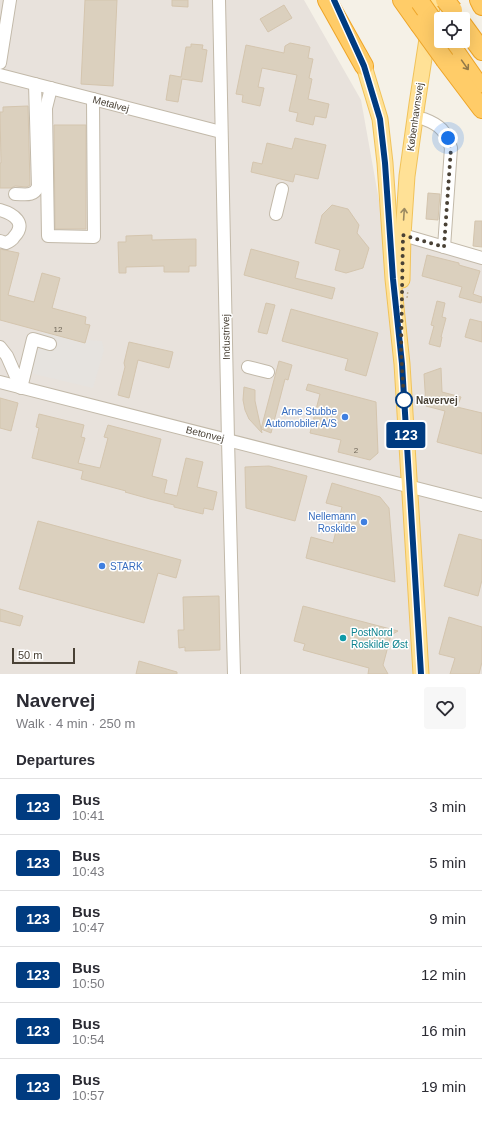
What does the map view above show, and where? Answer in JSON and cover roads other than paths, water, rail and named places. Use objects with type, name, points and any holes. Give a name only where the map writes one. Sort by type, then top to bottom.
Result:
[{"type":"highway","points":[[327,0],[364,66]]},
{"type":"highway","points":[[419,0],[419,24],[482,109]]},
{"type":"highway","points":[[419,0],[434,22]]},
{"type":"highway","points":[[479,0],[482,6]]},
{"type":"highway","points":[[470,35],[482,52]]},
{"type":"highway","points":[[453,48],[482,90]]},
{"type":"main road","name":"Københavnsvej","points":[[334,0],[364,66],[380,119],[385,163],[393,279],[401,351],[421,674]]},
{"type":"main road","name":"Københavnsvej","points":[[401,351],[403,235],[407,176],[412,140],[419,0]]},
{"type":"street","points":[[0,63],[10,0]]},
{"type":"street","name":"Industrivej","points":[[219,0],[228,440],[226,554],[234,674]]},
{"type":"street","name":"Metalvej","points":[[0,75],[221,132]]},
{"type":"street","points":[[15,194],[33,194],[38,187],[35,84]]},
{"type":"street","points":[[51,88],[46,108],[48,236],[94,237],[93,99]]},
{"type":"street","points":[[424,119],[441,128],[448,138],[451,148],[444,247]]},
{"type":"street","points":[[276,214],[282,189]]},
{"type":"street","points":[[0,210],[14,216],[18,220],[20,226],[19,231],[11,241],[6,243],[0,241]]},
{"type":"street","points":[[403,235],[482,258]]},
{"type":"street","points":[[21,388],[33,339],[50,344]]},
{"type":"street","points":[[0,347],[7,356],[21,388]]},
{"type":"street","points":[[248,367],[268,372]]},
{"type":"street","name":"Betonvej","points":[[0,382],[409,487]]},
{"type":"street","points":[[409,487],[482,505]]},
{"type":"place","name":"Navervej","points":[[404,400]]},
{"type":"place","name":"Arne Stubbe Automobiler A/S","points":[[345,417]]},
{"type":"place","name":"Nellemann Roskilde","points":[[364,522]]},
{"type":"place","name":"STARK","points":[[102,566]]},
{"type":"place","name":"PostNord Roskilde Øst","points":[[343,638]]}]
